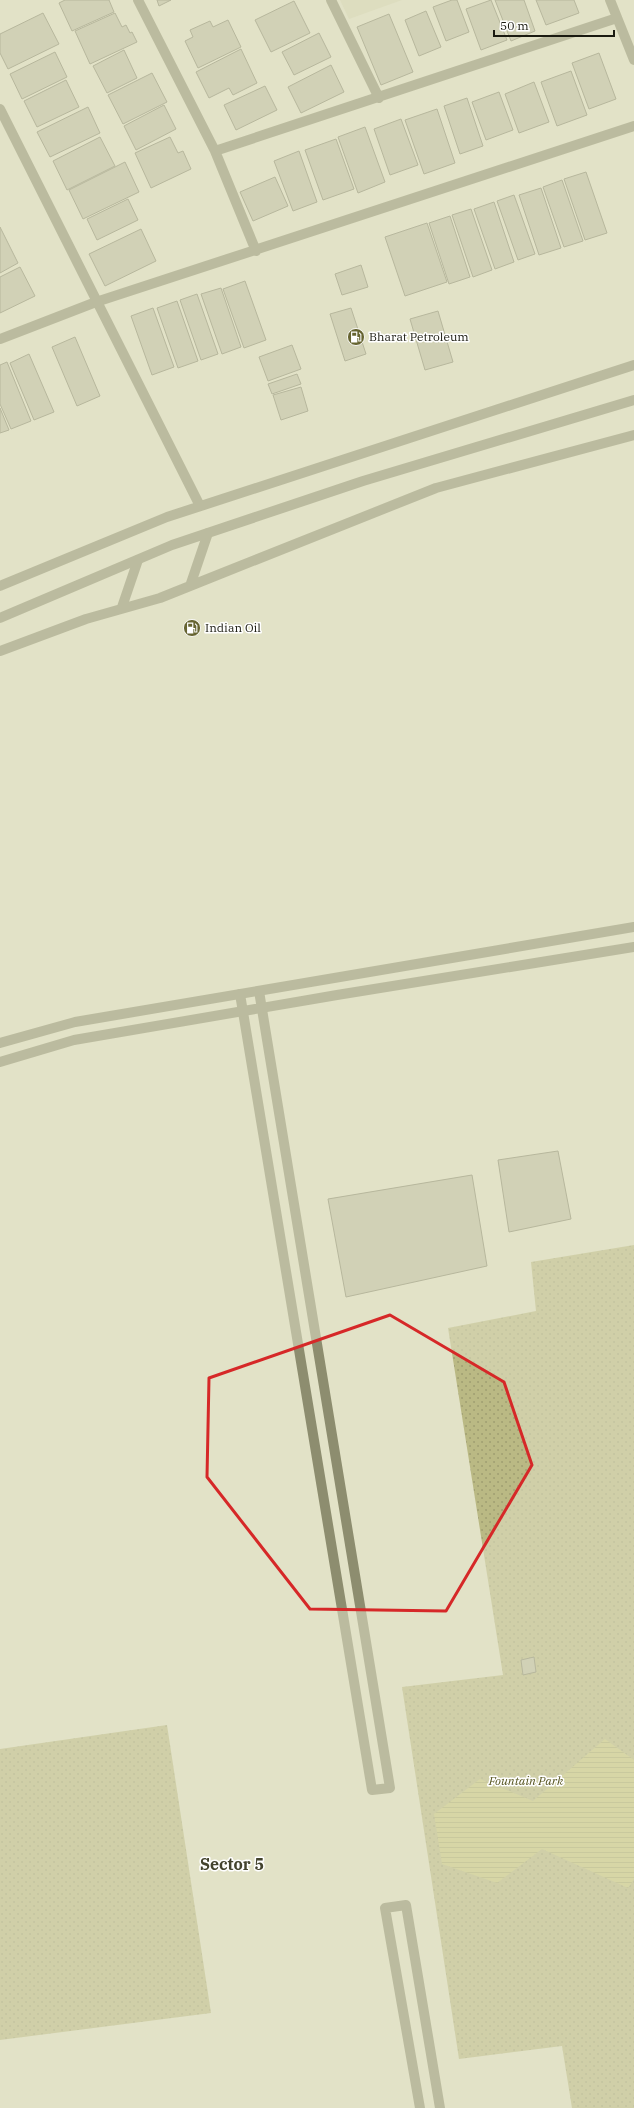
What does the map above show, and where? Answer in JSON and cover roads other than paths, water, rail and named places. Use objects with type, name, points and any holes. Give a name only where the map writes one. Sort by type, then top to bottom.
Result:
[{"type":"street","points":[[138,0],[215,151],[256,251]]},
{"type":"street","points":[[331,0],[379,98]]},
{"type":"street","points":[[610,0],[634,60]]},
{"type":"street","points":[[215,151],[617,18]]},
{"type":"street","points":[[0,109],[200,506]]},
{"type":"street","points":[[0,339],[96,302],[256,251],[634,126]]},
{"type":"street","points":[[0,586],[167,517],[634,365]]},
{"type":"street","points":[[0,618],[138,560],[208,533],[363,481],[634,400]]},
{"type":"street","points":[[0,651],[122,608],[160,598],[436,488],[634,436]]},
{"type":"street","points":[[190,586],[208,533]]},
{"type":"street","points":[[122,608],[138,560]]},
{"type":"street","points":[[0,1043],[75,1022],[634,927]]},
{"type":"street","points":[[0,1062],[74,1040],[634,947]]},
{"type":"street","points":[[240,994],[372,1790],[390,1788],[259,991]]},
{"type":"street","points":[[360,1718],[378,1716]]},
{"type":"street","points":[[368,1768],[386,1765]]},
{"type":"street","points":[[420,2108],[385,1908],[406,1905],[440,2108]]},
{"type":"place","name":"Bharat Petroleum","points":[[356,337]]},
{"type":"place","name":"Indian Oil","points":[[192,628]]},
{"type":"district","name":"Sector 5","points":[[232,1864]]},
{"type":"park label","name":"Fountain Park","points":[[526,1781]]}]
